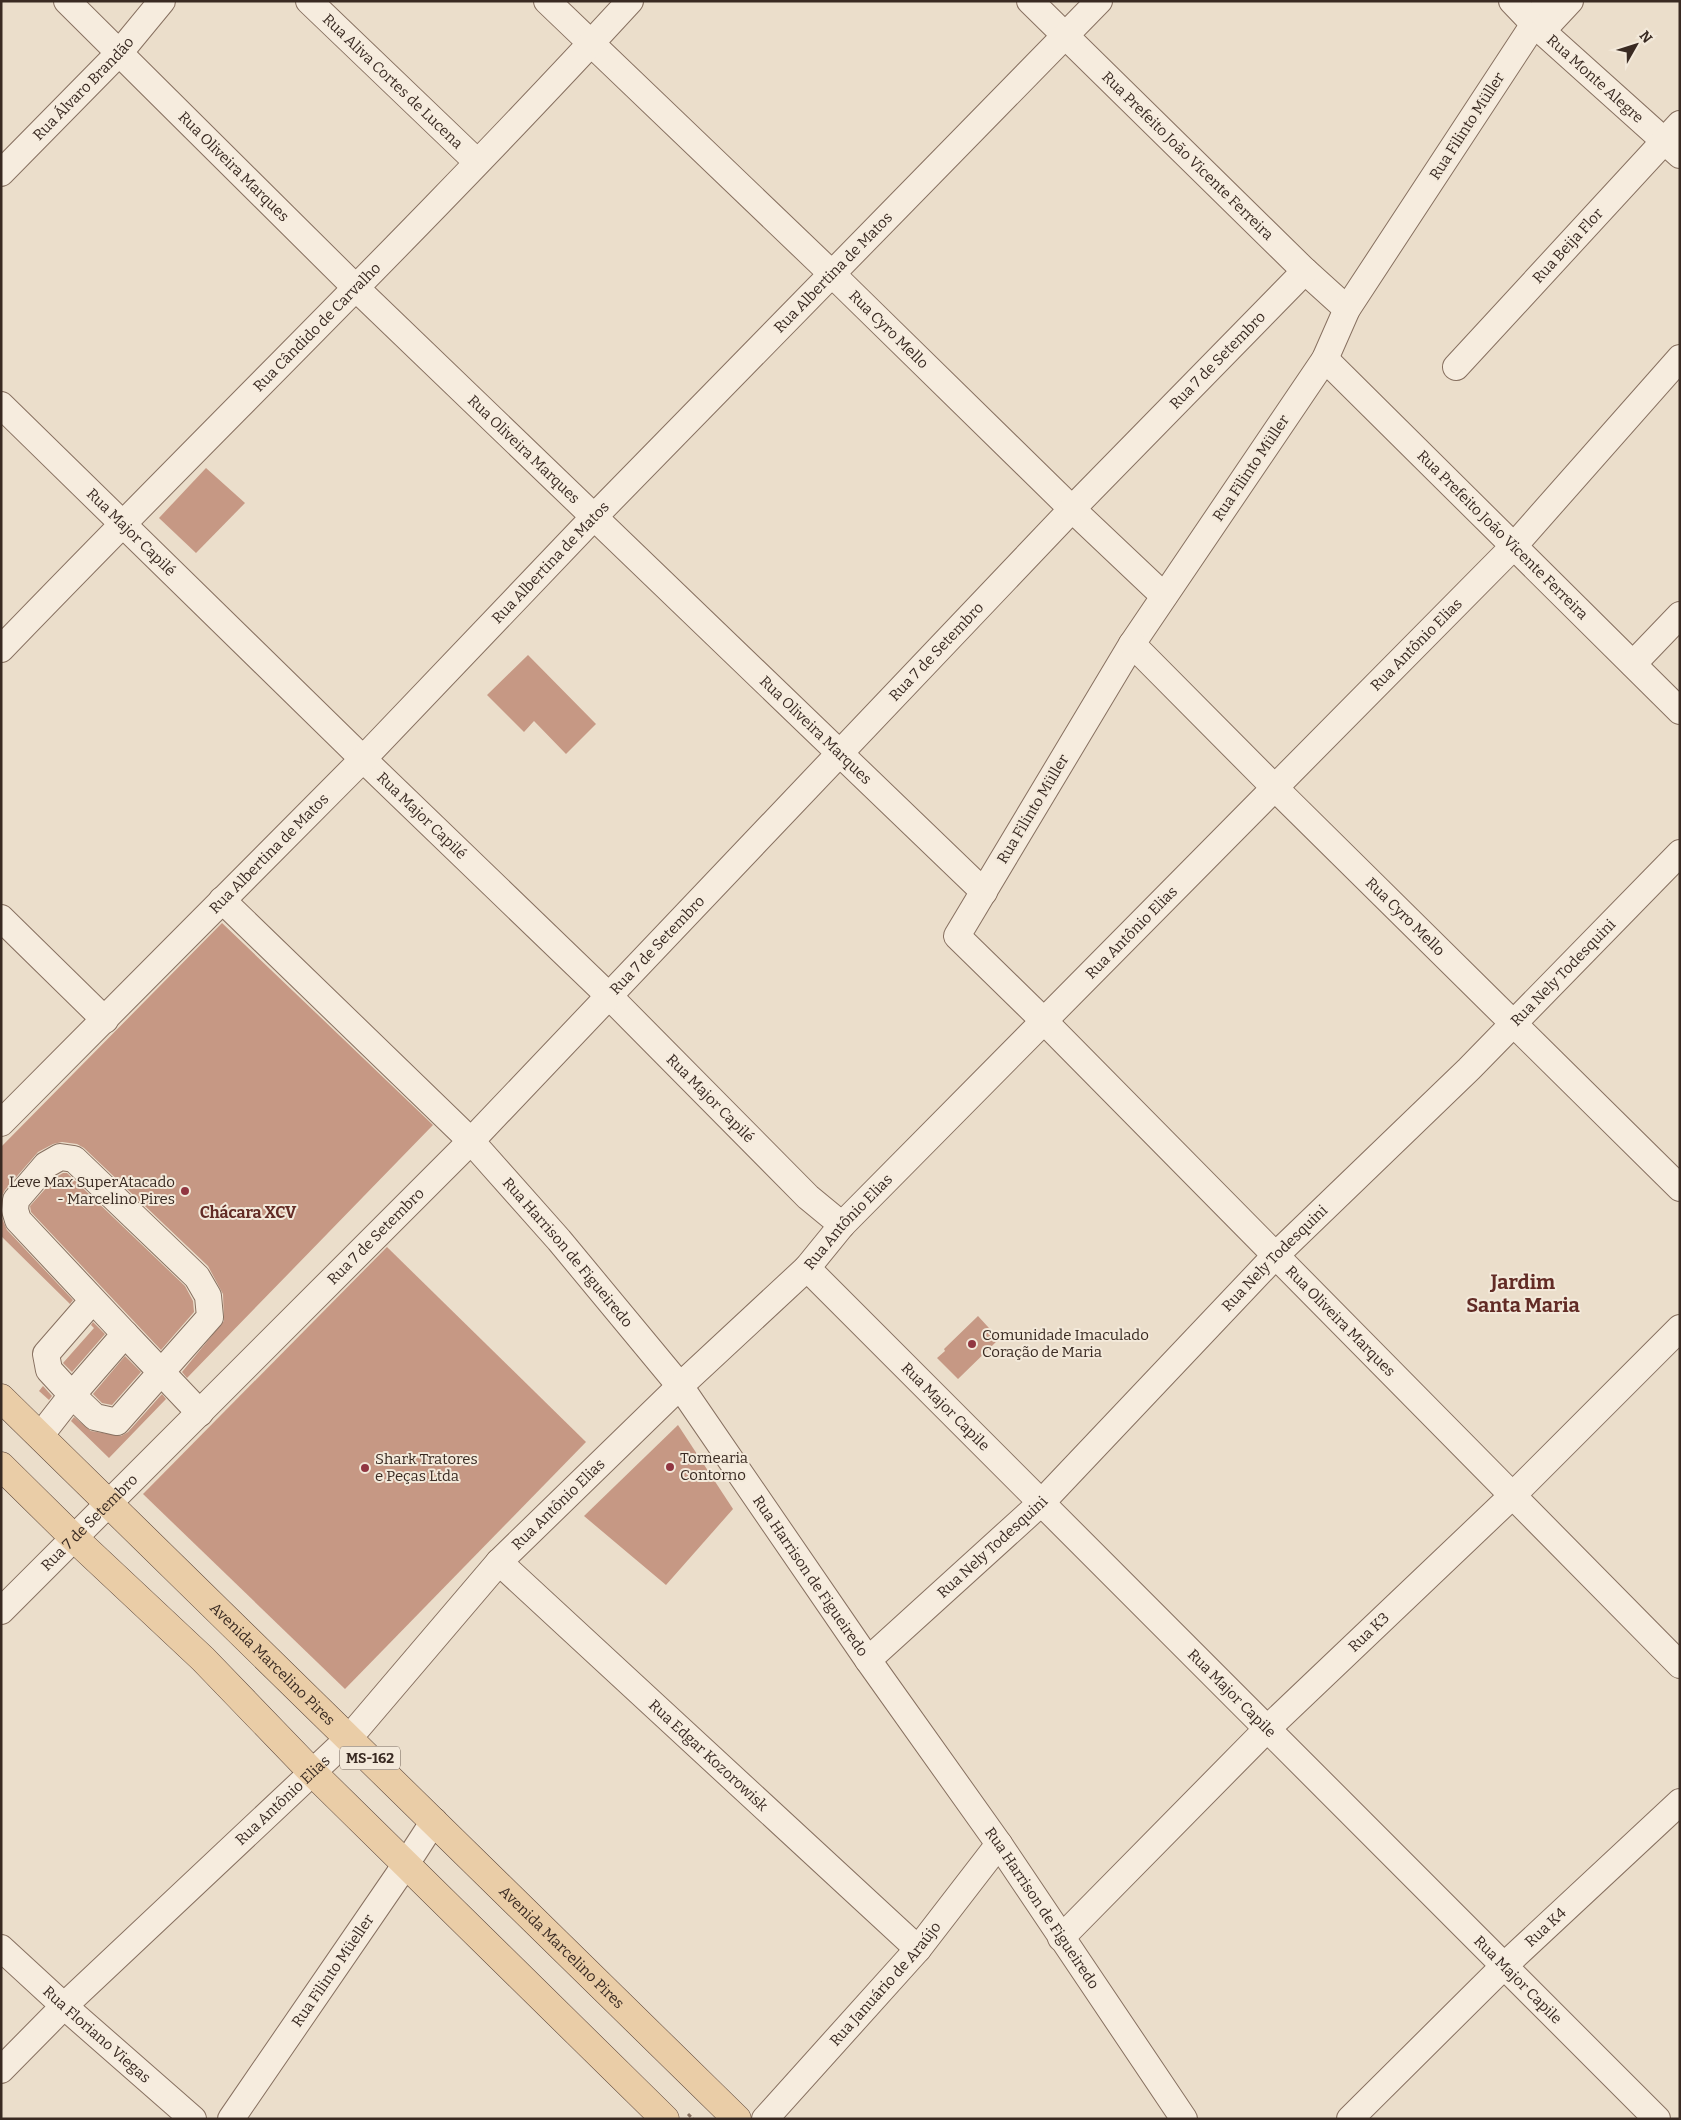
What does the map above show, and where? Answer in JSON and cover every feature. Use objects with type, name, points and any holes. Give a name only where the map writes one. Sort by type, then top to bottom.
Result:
[{"type":"main road","name":"Avenida Marcelino Pires","points":[[1,1398],[737,2119]]},
{"type":"main road","name":"MS-162","points":[[1,1466],[74,1538],[203,1659],[311,1772],[664,2119]]},
{"type":"street","name":"Rua Oliveira Marques","points":[[67,1],[356,289],[984,892]]},
{"type":"street","name":"Rua Álvaro Brandão","points":[[1,174],[120,52],[162,1]]},
{"type":"street","name":"Rua Aliva Cortes de Lucena","points":[[309,1],[477,162]]},
{"type":"street","name":"Rua Cyro Mello","points":[[547,1],[1164,596]]},
{"type":"street","name":"Rua Cândido de Carvalho","points":[[1,649],[123,522],[356,289],[630,1]]},
{"type":"street","name":"Rua Prefeito João Vicente Ferreira","points":[[1030,1],[1347,309]]},
{"type":"street","name":"Rua Albertina de Matos","points":[[1,1123],[363,760],[593,518],[1099,1]]},
{"type":"street","name":"Rua Monte Alegre","points":[[1512,1],[1538,27],[1675,140]]},
{"type":"street","name":"Rua Filinto Müller","points":[[957,936],[1132,644],[1324,359],[1347,309],[1538,27],[1547,1]]},
{"type":"street","points":[[1538,27],[1570,1]]},
{"type":"street","name":"Rua Beija Flor","points":[[1456,367],[1675,140]]},
{"type":"street","name":"Rua 7 de Setembro","points":[[1,1611],[471,1141],[1072,509],[1306,271]]},
{"type":"street","name":"Rua Antônio Elias","points":[[1,2070],[64,2006],[349,1738],[499,1562],[680,1386],[807,1268],[842,1226],[1513,547],[1680,358]]},
{"type":"street","name":"Rua Prefeito João Vicente Ferreira","points":[[1324,359],[1386,418],[1513,547],[1680,711]]},
{"type":"street","name":"Rua Major Capilé","points":[[1,405],[123,522],[363,760],[610,996],[808,1197],[842,1226]]},
{"type":"street","points":[[1633,664],[1680,615]]},
{"type":"street","name":"Rua Cyro Mello","points":[[1132,644],[1680,1188]]},
{"type":"street","name":"Rua Nely Todesquini","points":[[868,1660],[1042,1502],[1275,1256],[1514,1023],[1680,853]]},
{"type":"street","name":"Rua Harrison de Figueiredo","points":[[222,900],[471,1141],[559,1240],[680,1386],[868,1660],[999,1844],[1184,2119]]},
{"type":"street","points":[[1,918],[105,1020]]},
{"type":"street","name":"Rua Oliveira Marques","points":[[957,936],[1045,1022],[1680,1665]]},
{"type":"street","points":[[93,1300],[46,1354],[49,1370],[95,1418],[117,1422],[161,1371],[210,1317],[208,1296],[197,1277],[74,1159],[60,1157],[46,1165],[16,1200],[18,1220],[93,1300],[124,1334],[161,1371],[200,1413]]},
{"type":"street","name":"Rua Major Capile","points":[[807,1268],[1657,2119]]},
{"type":"street","name":"Rua K3","points":[[1061,1938],[1268,1728],[1512,1496],[1680,1328]]},
{"type":"street","points":[[40,1436],[124,1334]]},
{"type":"street","name":"Rua Edgar Kozorowisk","points":[[499,1562],[918,1949]]},
{"type":"street","name":"Rua K4","points":[[1350,2119],[1505,1965],[1680,1802]]},
{"type":"street","name":"Rua Filinto Müeller","points":[[231,2119],[434,1821]]},
{"type":"street","name":"Rua Januário de Araújo","points":[[765,2119],[918,1949],[999,1844]]},
{"type":"street","name":"Rua Floriano Viegas","points":[[1,1948],[193,2119]]},
{"type":"building","points":[[206,468],[245,503],[196,553],[159,518]]},
{"type":"building","points":[[528,655],[596,724],[566,754],[534,721],[524,732],[487,695]]},
{"type":"building","name":"Leve Max SuperAtacado - Marcelino Pires","points":[[222,923],[433,1125],[187,1378],[182,1372],[224,1321],[223,1294],[208,1266],[84,1148],[77,1144],[62,1142],[53,1144],[38,1152],[5,1190],[1,1198],[1,1147]]},
{"type":"building","points":[[67,1173],[185,1286],[193,1301],[194,1312],[161,1350],[31,1212],[30,1206],[56,1177]]},
{"type":"building","points":[[1,1216],[7,1230],[73,1300],[70,1304],[1,1236]]},
{"type":"building","name":"Shark Tratores e Peças Ltda","points":[[387,1247],[586,1442],[345,1689],[143,1494]]},
{"type":"building","name":"Comunidade Imaculado Coração de Maria","points":[[978,1316],[999,1339],[958,1379],[937,1358]]},
{"type":"building","points":[[93,1322],[105,1334],[72,1372],[63,1363],[94,1328],[91,1325]]},
{"type":"building","points":[[125,1356],[141,1372],[112,1405],[102,1403],[93,1394]]},
{"type":"building","points":[[43,1386],[52,1396],[49,1400],[39,1391]]},
{"type":"building","points":[[162,1394],[166,1399],[109,1458],[71,1421],[74,1417],[91,1431],[121,1436],[128,1432]]},
{"type":"building","name":"Tornearia Contorno","points":[[678,1425],[733,1509],[666,1585],[584,1516]]},
{"type":"place","name":"Leve Max SuperAtacado - Marcelino Pires","points":[[185,1191]]},
{"type":"place","name":"Comunidade Imaculado Coração de Maria","points":[[972,1344]]},
{"type":"place","name":"Tornearia Contorno","points":[[670,1467]]},
{"type":"place","name":"Shark Tratores e Peças Ltda","points":[[365,1468]]},
{"type":"district","name":"Chácara XCV","points":[[248,1212]]},
{"type":"district","name":"Jardim Santa Maria","points":[[1523,1294]]}]
